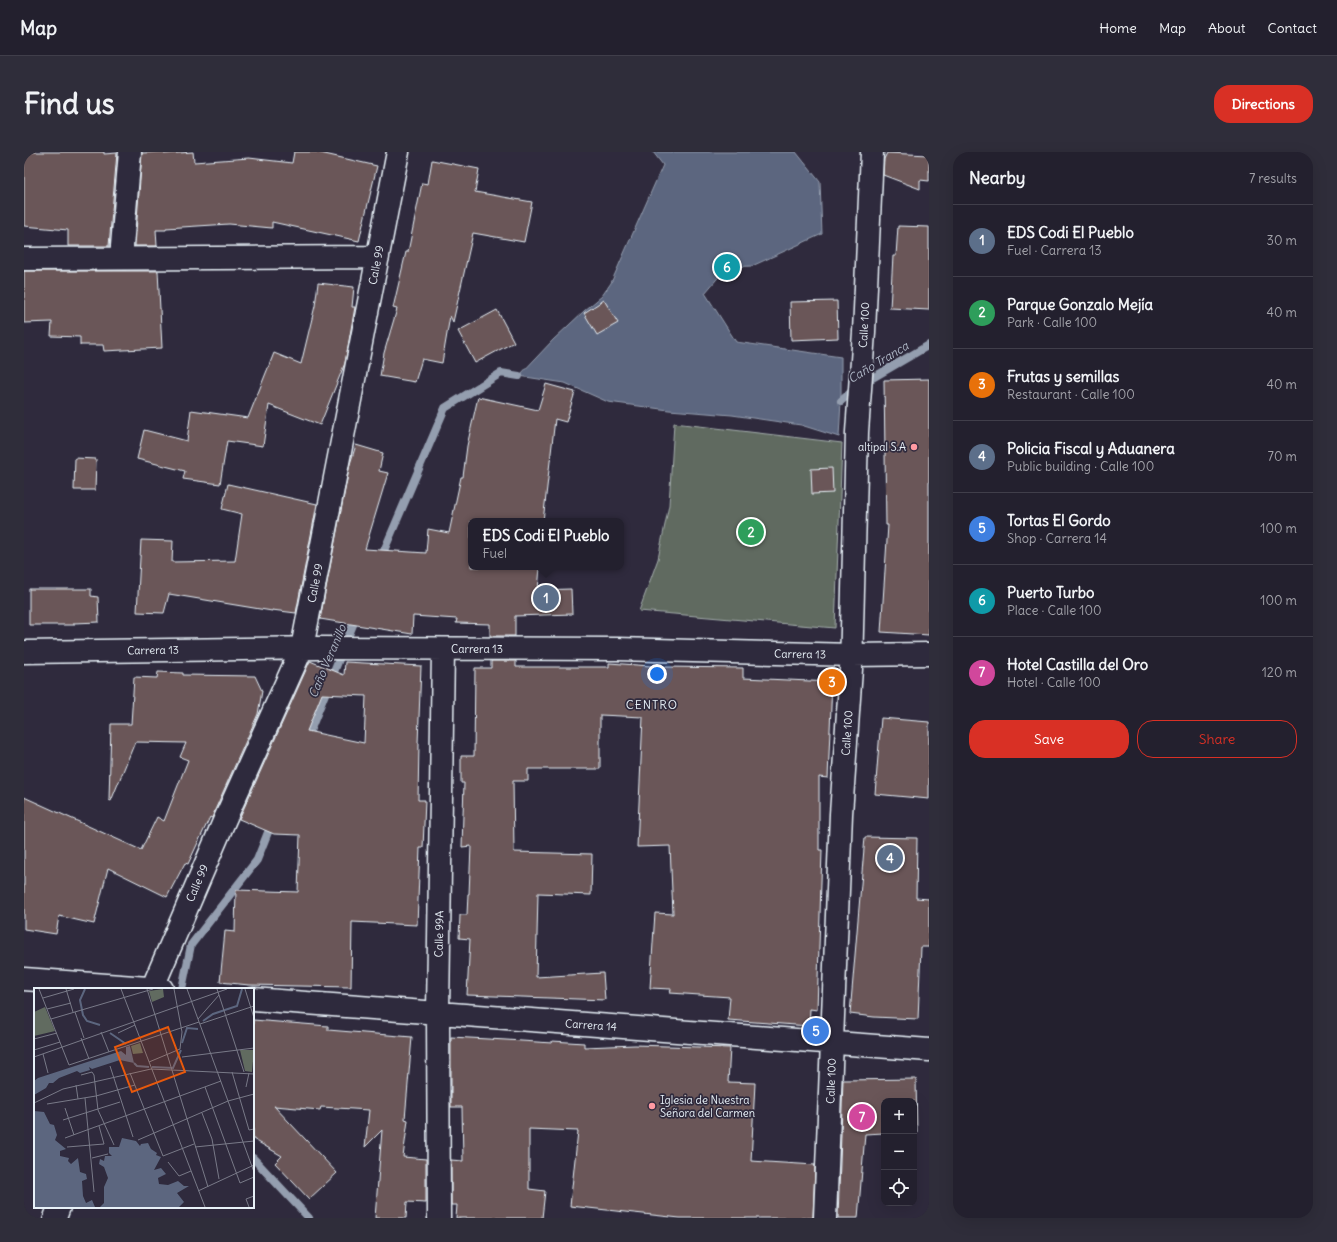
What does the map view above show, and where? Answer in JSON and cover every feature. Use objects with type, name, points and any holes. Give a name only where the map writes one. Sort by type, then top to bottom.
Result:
[{"type":"street","points":[[121,258],[130,152]]},
{"type":"street","name":"Calle 99","points":[[155,988],[225,819],[310,648],[378,257],[398,152]]},
{"type":"street","name":"Calle 100","points":[[825,1218],[842,814],[852,655],[857,432],[864,332],[872,152]]},
{"type":"street","points":[[24,259],[378,257]]},
{"type":"street","name":"Carrera 13","points":[[24,652],[310,648],[625,650],[852,655],[929,654]]},
{"type":"street","name":"Calle 99A","points":[[439,1218],[438,1013],[443,649]]},
{"type":"street","points":[[24,979],[142,988]]},
{"type":"street","name":"Carrera 14","points":[[254,999],[929,1050]]},
{"type":"street","points":[[54,1218],[59,1208]]},
{"type":"shaded area","points":[[674,423],[842,443],[835,628],[639,611],[658,559],[669,505]]},
{"type":"water","points":[[653,152],[796,152],[820,182],[822,234],[752,266],[727,267],[705,293],[736,342],[841,357],[839,437],[801,425],[732,415],[669,410],[608,402],[565,383],[519,376],[553,340],[602,296],[611,283],[663,165]]},
{"type":"building","points":[[24,152],[117,153],[109,246],[68,246],[68,230],[24,226]]},
{"type":"building","points":[[164,152],[164,154],[193,152],[194,162],[249,158],[292,163],[294,152],[316,152],[377,166],[359,241],[272,222],[272,228],[229,224],[166,228],[166,230],[156,230],[157,246],[135,246],[142,153]]},
{"type":"building","points":[[887,153],[929,155],[929,181],[920,180],[920,189],[883,175],[884,159]]},
{"type":"building","points":[[432,160],[479,169],[475,192],[532,202],[524,242],[473,233],[453,322],[450,316],[442,363],[422,359],[415,382],[380,376],[384,353],[397,309],[393,308],[406,252],[408,252],[422,183],[428,184]]},
{"type":"building","points":[[898,226],[929,227],[929,310],[890,308],[893,256],[896,256]]},
{"type":"building","points":[[24,271],[158,271],[162,348],[104,351],[103,345],[80,345],[80,337],[51,336],[52,322],[24,323]]},
{"type":"building","points":[[318,283],[354,287],[352,307],[355,307],[345,363],[320,425],[269,405],[263,446],[227,441],[220,484],[183,479],[185,471],[137,459],[144,430],[187,441],[191,410],[248,418],[274,353],[301,364],[315,306]]},
{"type":"building","points":[[604,300],[618,323],[597,335],[584,313]]},
{"type":"building","points":[[837,301],[838,338],[791,340],[790,302]]},
{"type":"building","points":[[497,310],[514,342],[475,363],[458,331]]},
{"type":"building","points":[[929,379],[929,635],[881,632],[888,525],[886,525],[884,380]]},
{"type":"building","points":[[546,384],[575,392],[566,422],[555,419],[543,518],[468,518],[468,570],[540,570],[538,590],[571,589],[572,614],[515,616],[515,636],[490,636],[490,624],[456,623],[457,619],[413,616],[412,634],[320,619],[350,464],[356,445],[383,453],[379,471],[388,473],[365,549],[426,553],[428,529],[449,533],[461,477],[463,477],[467,446],[478,397],[538,410]]},
{"type":"building","points":[[75,458],[96,459],[95,490],[74,490]]},
{"type":"building","points":[[832,468],[833,493],[812,494],[811,469]]},
{"type":"building","points":[[228,484],[317,504],[296,613],[272,611],[169,594],[164,613],[137,612],[141,540],[173,541],[172,562],[235,561],[242,514],[222,509]]},
{"type":"building","points":[[29,589],[91,589],[91,596],[98,597],[99,622],[74,623],[74,625],[29,625]]},
{"type":"building","points":[[310,661],[344,675],[345,662],[421,666],[418,743],[418,800],[425,800],[423,848],[420,848],[417,925],[352,922],[351,987],[249,985],[220,982],[225,931],[235,932],[236,890],[298,892],[300,835],[274,834],[239,819]],"holes":[[[322,694],[366,696],[364,743],[307,731]]]},
{"type":"building","points":[[491,661],[516,661],[516,667],[609,667],[609,663],[665,667],[743,668],[743,678],[832,682],[828,778],[819,777],[819,850],[822,850],[817,1010],[810,1009],[809,1026],[728,1020],[730,997],[670,993],[671,989],[650,988],[655,913],[673,914],[670,846],[637,847],[643,717],[600,715],[600,769],[528,769],[528,781],[513,781],[514,852],[592,854],[591,895],[538,893],[536,977],[603,973],[605,1000],[467,995],[470,939],[459,938],[460,915],[467,915],[471,846],[462,847],[464,783],[461,783],[461,756],[474,756],[475,668],[491,668]]},
{"type":"building","points":[[158,672],[183,673],[183,675],[255,676],[262,691],[258,714],[212,818],[210,817],[188,864],[185,863],[167,897],[108,868],[94,924],[59,916],[56,934],[24,929],[24,797],[141,850],[157,817],[164,821],[188,760],[180,757],[186,743],[135,742],[111,801],[109,800],[111,724],[131,724],[134,677],[157,678]]},
{"type":"building","points":[[881,718],[929,722],[929,799],[875,794]]},
{"type":"building","points":[[865,837],[917,838],[916,898],[929,899],[929,947],[921,947],[918,1019],[874,1017],[850,1014]]},
{"type":"building","points":[[254,1020],[328,1026],[328,1030],[412,1037],[405,1119],[408,1120],[403,1157],[426,1159],[426,1203],[407,1202],[406,1218],[375,1218],[382,1130],[365,1147],[369,1110],[321,1107],[320,1110],[274,1106],[337,1173],[309,1199],[275,1163],[282,1156],[254,1140]]},
{"type":"building","points":[[451,1037],[552,1043],[552,1041],[584,1043],[584,1047],[635,1045],[730,1048],[728,1082],[755,1083],[751,1161],[815,1165],[813,1218],[680,1218],[570,1206],[578,1131],[529,1129],[529,1189],[545,1191],[542,1218],[456,1218],[457,1205],[451,1205],[451,1160],[463,1161],[462,1107],[451,1107]]},
{"type":"building","points":[[916,1079],[916,1098],[881,1098],[881,1133],[865,1134],[858,1218],[838,1218],[843,1080]]},
{"type":"waterway","name":"Caño Tranca","points":[[841,401],[857,387],[929,345]]},
{"type":"waterway","name":"Caño Veranillo","points":[[380,560],[445,408],[501,373],[519,376]]},
{"type":"waterway","name":"Caño Veranillo","points":[[306,741],[357,615]]},
{"type":"waterway","name":"Caño Veranillo","points":[[182,988],[191,945],[257,860],[272,822]]},
{"type":"waterway","name":"Caño Veranillo","points":[[254,1159],[309,1218]]},
{"type":"place","name":"Puerto Turbo","points":[[727,267]]},
{"type":"place","name":"altipal S.A","points":[[914,447]]},
{"type":"place","name":"Parque Gonzalo Mejía","points":[[751,532]]},
{"type":"place","name":"EDS Codi El Pueblo","points":[[546,598]]},
{"type":"place","name":"Frutas y semillas","points":[[832,682]]},
{"type":"place","name":"Policia Fiscal y Aduanera","points":[[890,858]]},
{"type":"place","name":"Tortas El Gordo","points":[[816,1031]]},
{"type":"place","name":"Iglesia de Nuestra Señora del Carmen","points":[[652,1106]]},
{"type":"place","name":"Hotel Castilla del Oro","points":[[862,1117]]},
{"type":"district","name":"CENTRO","points":[[652,704]]}]
